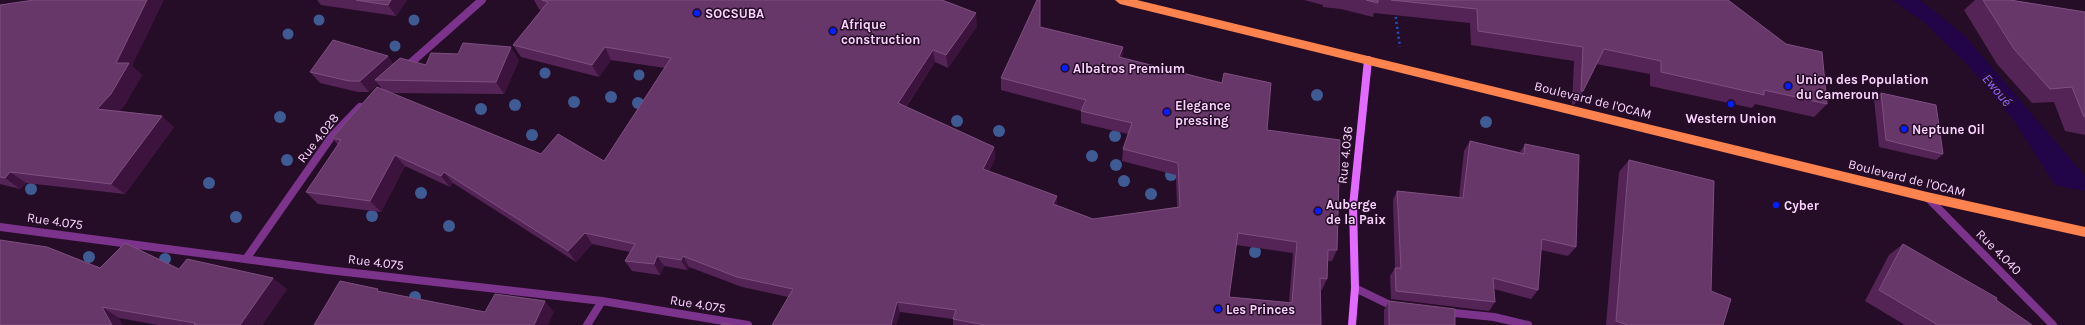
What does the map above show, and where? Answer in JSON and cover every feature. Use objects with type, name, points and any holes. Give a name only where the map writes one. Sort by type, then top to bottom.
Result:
[{"type":"highway","name":"Boulevard de l'OCAM","points":[[1120,0],[1927,197],[2085,232]]},
{"type":"street","points":[[398,74],[482,0]]},
{"type":"street","name":"Rue 4.036","points":[[1352,325],[1355,288],[1353,206],[1368,60]]},
{"type":"street","name":"Rue 4.028","points":[[246,259],[332,136],[347,119],[369,99]]},
{"type":"street","name":"Rue 4.040","points":[[1927,197],[2053,325]]},
{"type":"street","name":"Rue 4.075","points":[[0,226],[246,259],[602,301],[748,325]]},
{"type":"street","points":[[1355,288],[1392,306],[1408,308]]},
{"type":"street","points":[[587,325],[602,301]]},
{"type":"street","points":[[1439,311],[1494,317],[1528,325]]},
{"type":"path","points":[[1395,8],[1402,68]]},
{"type":"water","name":"Ewoué","points":[[1892,0],[1920,0],[1965,36],[2085,176],[2085,191],[2055,185],[2015,122],[1969,66],[1924,22]]},
{"type":"building","points":[[34,0],[147,0],[116,63],[129,63],[111,94],[97,109],[162,116],[111,184],[10,172],[5,178],[0,177],[0,5]]},
{"type":"building","points":[[356,0],[391,0],[388,5]]},
{"type":"building","points":[[542,0],[942,0],[976,13],[946,55],[933,50],[898,103],[994,147],[983,169],[1057,196],[1053,204],[1093,219],[1180,207],[1178,163],[1123,149],[1132,123],[1081,111],[1086,100],[1001,78],[1037,0],[1040,0],[1040,27],[1123,47],[1119,57],[1222,83],[1224,73],[1271,83],[1267,130],[1340,140],[1337,250],[1328,250],[1327,279],[1320,278],[1321,325],[985,325],[953,319],[956,310],[897,302],[891,325],[772,325],[793,289],[737,277],[683,256],[681,260],[657,256],[654,264],[625,261],[635,244],[585,233],[568,251],[444,172],[441,176],[395,155],[370,201],[306,192],[341,140],[332,138],[377,87],[541,154],[558,134],[604,161],[671,58],[605,47],[592,65],[513,45],[548,2]],"holes":[[[1238,233],[1297,242],[1292,303],[1229,297]]]},
{"type":"building","points":[[1366,0],[1378,0],[1378,3]]},
{"type":"building","points":[[1391,0],[1728,0],[1786,44],[1822,52],[1827,104],[1764,90],[1764,95],[1661,72],[1661,61],[1604,49],[1583,91],[1581,91],[1583,47],[1478,31],[1477,9]]},
{"type":"building","points":[[1983,0],[2010,0],[2085,12],[2085,117],[2072,87],[2050,89],[2014,49]]},
{"type":"building","points":[[333,40],[388,56],[360,81],[349,81],[310,72]]},
{"type":"building","points":[[463,43],[511,47],[496,82],[375,80],[400,58],[426,65],[431,53],[458,54]]},
{"type":"building","name":"Neptune Oil","points":[[1881,93],[1936,105],[1943,154],[1886,140]]},
{"type":"building","points":[[1470,141],[1524,154],[1525,144],[1579,155],[1576,247],[1542,239],[1538,290],[1493,278],[1495,302],[1396,291],[1395,268],[1401,268],[1397,191],[1463,198]]},
{"type":"building","points":[[1629,160],[1714,181],[1711,291],[1731,299],[1723,325],[1628,325],[1616,321]]},
{"type":"building","points":[[0,240],[47,247],[100,268],[125,243],[179,269],[187,259],[273,278],[240,325],[194,325],[195,323],[102,307],[112,325],[0,325]]},
{"type":"building","points":[[1903,244],[1997,298],[1996,300],[2032,325],[1938,325],[1879,290]]},
{"type":"building","points":[[340,281],[378,289],[377,291],[485,312],[495,294],[545,301],[534,325],[314,325]]},
{"type":"building","points":[[1389,301],[1455,309],[1455,325],[1389,325]]},
{"type":"building","points":[[723,323],[732,325],[721,325]]},
{"type":"place","name":"SOCSUBA","points":[[697,13]]},
{"type":"place","name":"Afrique construction","points":[[833,31]]},
{"type":"place","name":"Albatros Premium","points":[[1065,68]]},
{"type":"place","name":"Union des Population du Cameroun","points":[[1788,86]]},
{"type":"place","name":"Western Union","points":[[1731,104]]},
{"type":"place","name":"Elegance pressing","points":[[1167,112]]},
{"type":"place","name":"Neptune Oil","points":[[1904,129]]},
{"type":"place","name":"Cyber","points":[[1776,205]]},
{"type":"place","name":"Auberge de la Paix","points":[[1318,211]]},
{"type":"place","name":"Les Princes","points":[[1218,309]]}]
